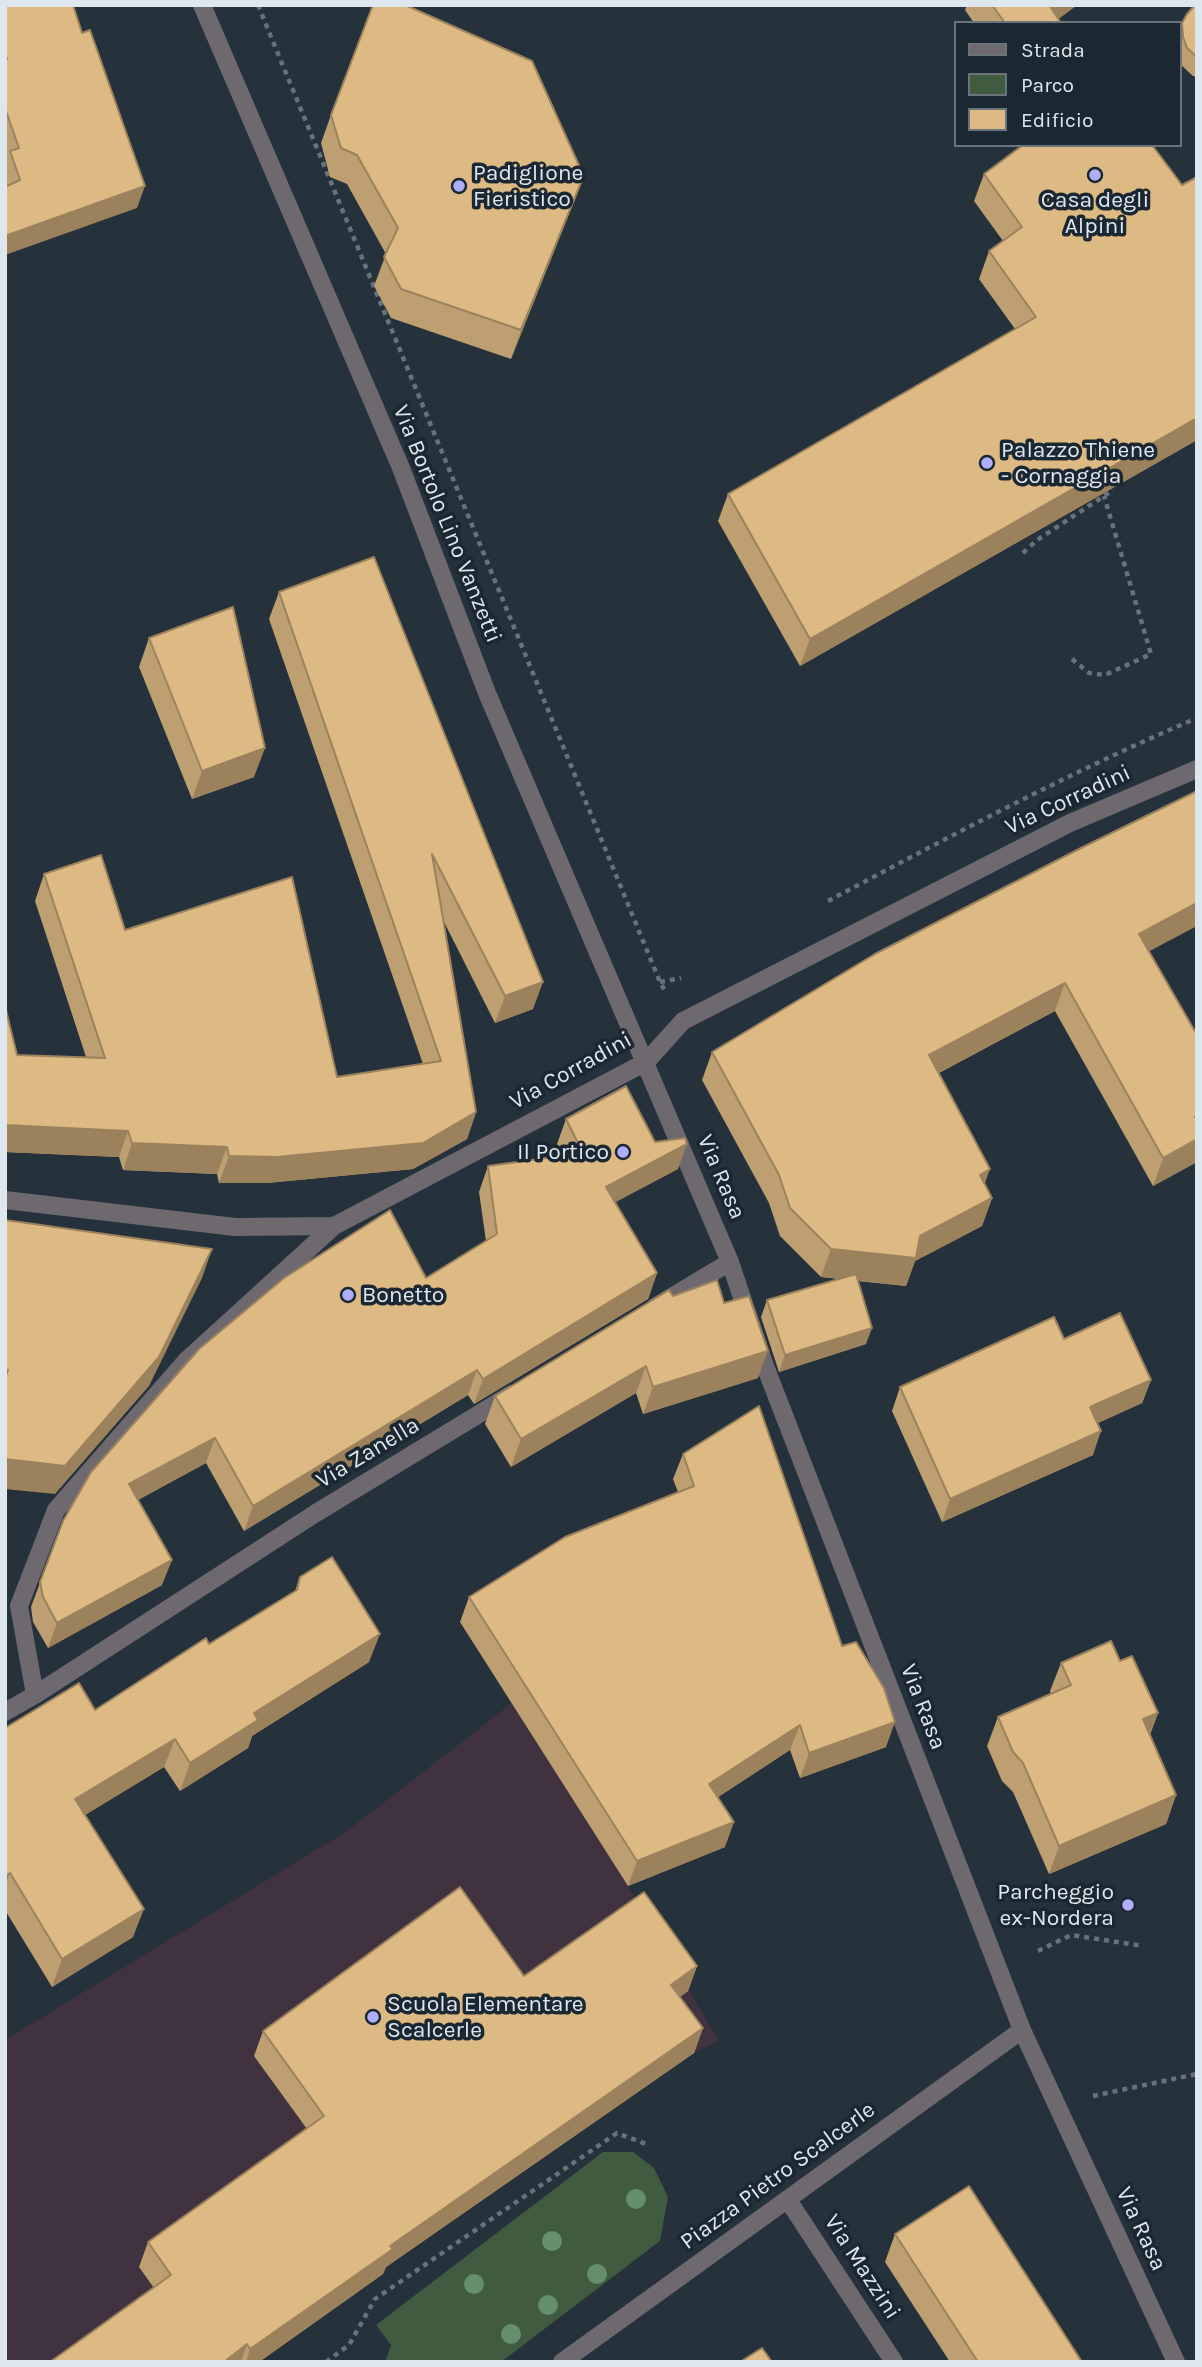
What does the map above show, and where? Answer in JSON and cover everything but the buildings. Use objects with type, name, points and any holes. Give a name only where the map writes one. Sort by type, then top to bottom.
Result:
[{"type":"street","name":"Via Bortolo Lino Vanzetti","points":[[202,5],[401,468],[487,693],[646,1062]]},
{"type":"street","name":"Via Corradini","points":[[5,1200],[235,1227],[334,1226],[646,1062],[683,1021],[1070,823],[1197,769]]},
{"type":"street","name":"Via Rasa","points":[[646,1062],[730,1262],[765,1366],[1022,2029],[1176,2362]]},
{"type":"street","points":[[36,1695],[19,1606],[56,1510],[186,1361],[334,1226]]},
{"type":"street","points":[[637,1318],[730,1262]]},
{"type":"street","name":"Via Zanella","points":[[5,1712],[36,1695],[316,1513],[533,1382]]},
{"type":"street","name":"Piazza Pietro Scalcerle","points":[[562,2362],[1022,2029]]},
{"type":"street","name":"Via Mazzini","points":[[788,2200],[894,2362]]},
{"type":"path","points":[[258,5],[660,982],[683,1021]]},
{"type":"path","points":[[1023,553],[1037,540],[1113,490]]},
{"type":"path","points":[[1072,659],[1089,673],[1105,675],[1151,654],[1104,496]]},
{"type":"path","points":[[818,907],[1012,804],[1125,748],[1197,718]]},
{"type":"path","points":[[660,982],[685,978]]},
{"type":"path","points":[[1038,1951],[1071,1935],[1143,1946]]},
{"type":"path","points":[[1091,2096],[1197,2074]]},
{"type":"path","points":[[326,2362],[349,2346],[375,2299],[617,2133],[649,2145]]},
{"type":"shaded area","name":"Scuola Elementare Scalcerle","points":[[512,1703],[628,1886],[719,2041],[693,2053],[382,2270],[259,2362],[5,2362],[5,2040],[347,1831]]},
{"type":"green space","points":[[603,2152],[633,2152],[654,2168],[668,2197],[660,2241],[501,2362],[385,2362],[391,2345],[376,2325]]},
{"type":"place","name":"Casa degli Alpini","points":[[1095,175]]},
{"type":"place","name":"Padiglione Fieristico","points":[[459,186]]},
{"type":"place","name":"Palazzo Thiene - Cornaggia","points":[[987,463]]},
{"type":"place","name":"Il Portico","points":[[623,1152]]},
{"type":"place","name":"Bonetto","points":[[348,1295]]},
{"type":"place","name":"Parcheggio ex-Nordera","points":[[1128,1905]]},
{"type":"place","name":"Scuola Elementare Scalcerle","points":[[373,2017]]}]
